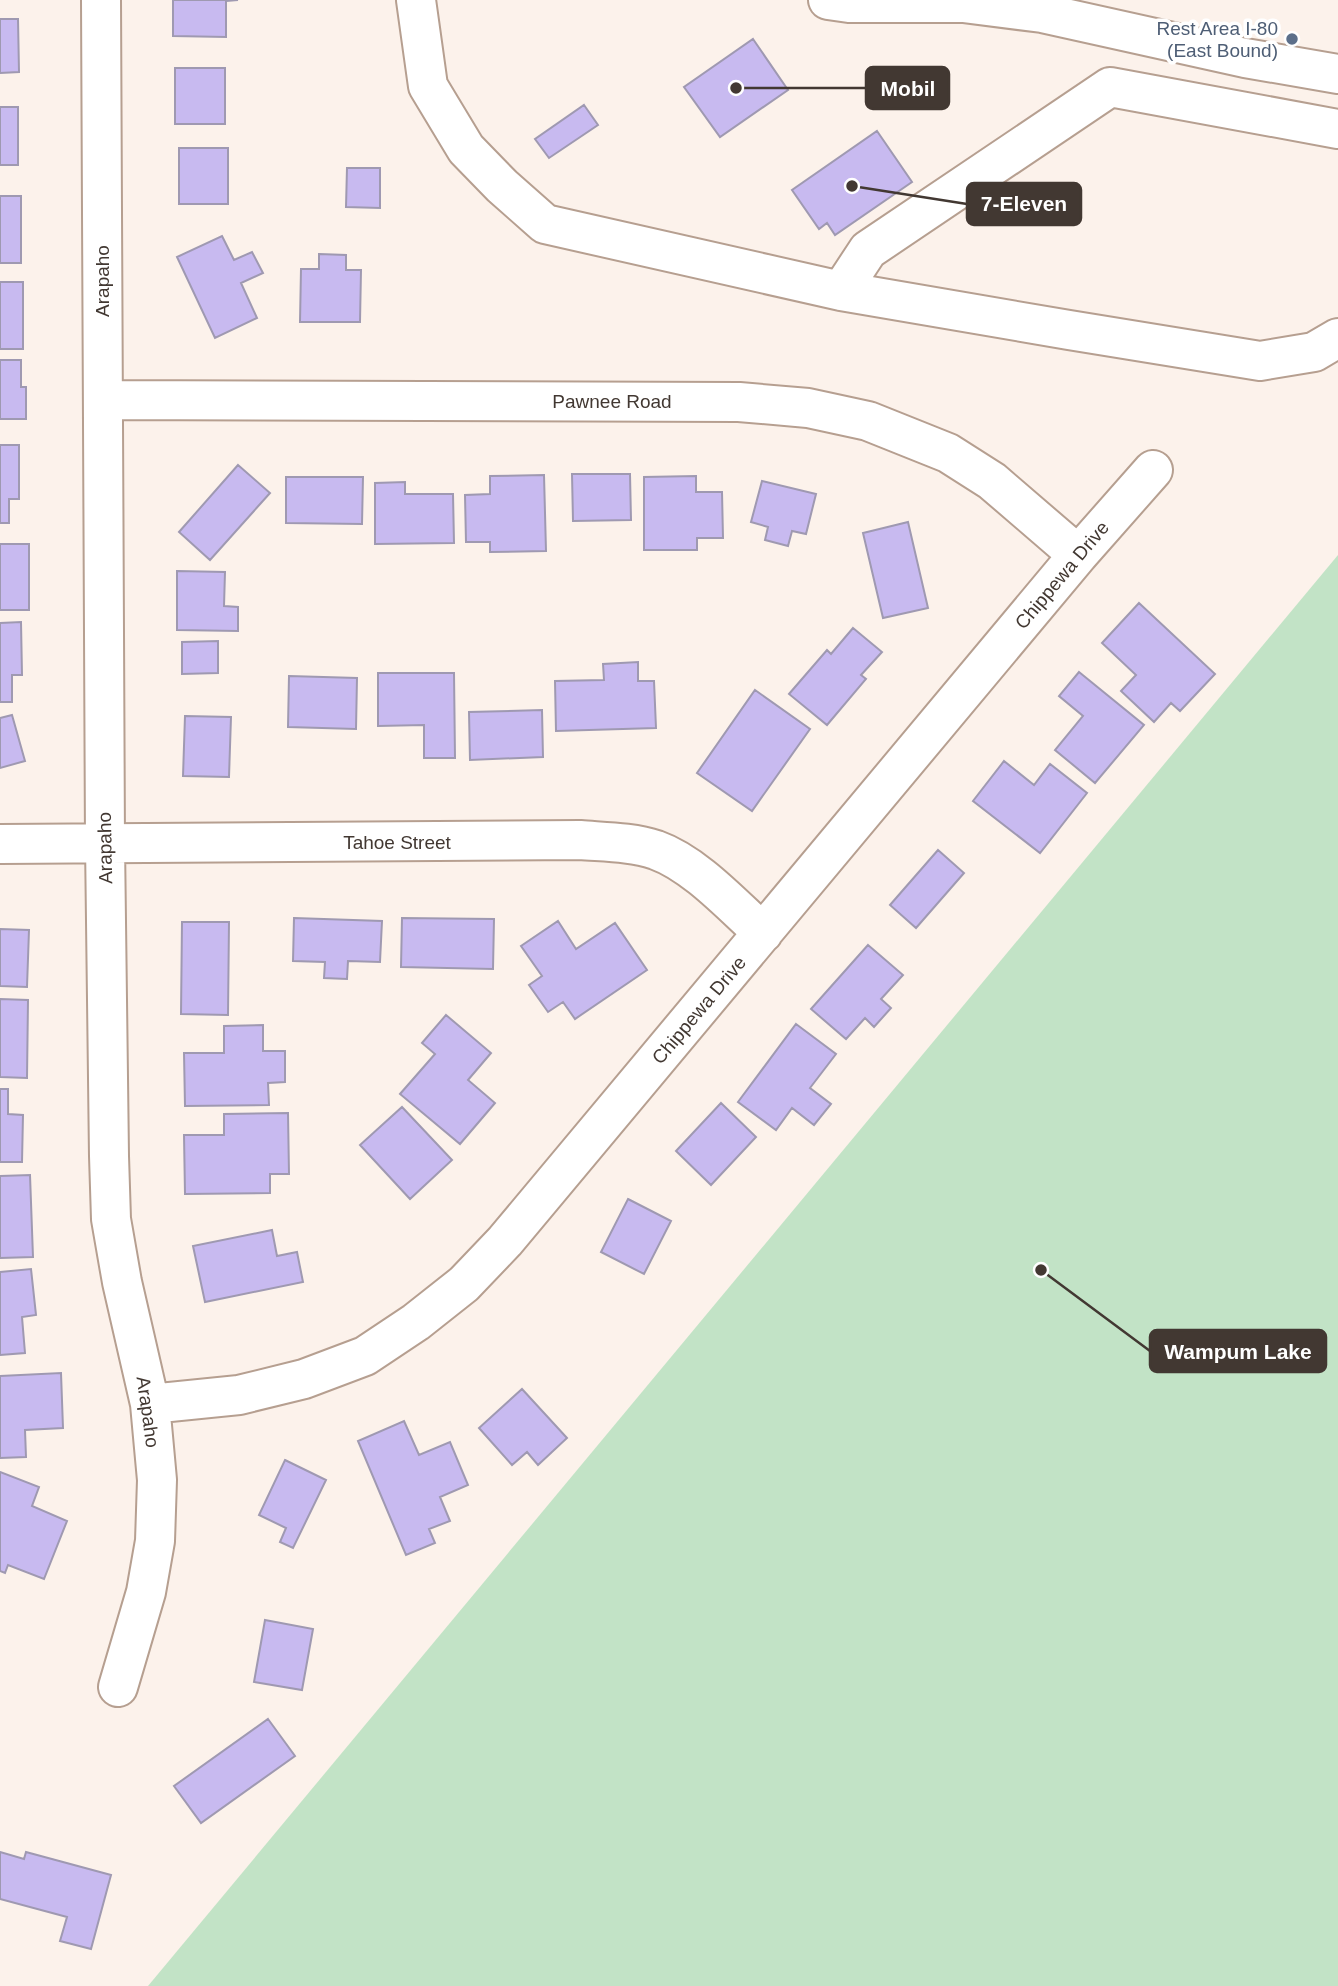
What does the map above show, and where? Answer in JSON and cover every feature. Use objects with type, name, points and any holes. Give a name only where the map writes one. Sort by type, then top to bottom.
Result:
[{"type":"street","name":"Arapaho","points":[[101,0],[105,843],[111,1219],[122,1282],[150,1404],[157,1480],[155,1541],[146,1592],[118,1687]]},
{"type":"street","points":[[416,0],[428,86],[466,149],[545,224],[841,291],[1260,361],[1314,352],[1338,338]]},
{"type":"street","points":[[828,0],[849,4],[987,3],[1245,58],[1338,74]]},
{"type":"street","points":[[841,291],[868,250],[1110,86],[1338,129]]},
{"type":"street","name":"Pawnee Road","points":[[103,400],[740,402],[808,408],[868,421],[948,453],[992,481],[1078,555]]},
{"type":"street","name":"Chippewa Drive","points":[[150,1404],[239,1395],[304,1380],[365,1356],[416,1322],[464,1284],[505,1241],[1078,555],[1153,470]]},
{"type":"street","name":"Tahoe Street","points":[[0,844],[619,843],[655,850],[687,865],[763,933]]},
{"type":"green space","points":[[1338,555],[1338,1986],[148,1986]]},
{"type":"building","points":[[173,0],[238,0],[226,1],[226,37],[173,36]]},
{"type":"building","points":[[0,19],[18,19],[19,72],[0,73]]},
{"type":"building","points":[[753,39],[788,90],[720,137],[684,87]]},
{"type":"building","points":[[175,68],[225,68],[225,124],[175,124]]},
{"type":"building","points":[[584,105],[598,125],[549,158],[535,139]]},
{"type":"building","points":[[0,107],[18,107],[18,165],[0,165]]},
{"type":"building","points":[[877,131],[912,182],[835,235],[827,223],[819,229],[792,190]]},
{"type":"building","points":[[179,148],[228,148],[228,204],[179,204]]},
{"type":"building","points":[[347,168],[380,168],[380,208],[346,207]]},
{"type":"building","points":[[0,196],[21,196],[21,263],[0,263]]},
{"type":"building","points":[[222,236],[234,260],[252,252],[263,273],[241,283],[257,318],[215,338],[177,257]]},
{"type":"building","points":[[319,254],[346,255],[346,270],[361,270],[360,322],[300,322],[301,269],[319,269]]},
{"type":"building","points":[[0,282],[23,282],[23,349],[0,349]]},
{"type":"building","points":[[0,360],[21,360],[21,387],[26,387],[26,419],[0,419]]},
{"type":"building","points":[[0,445],[19,445],[19,499],[9,499],[9,523],[0,523]]},
{"type":"building","points":[[238,465],[270,493],[210,560],[179,532]]},
{"type":"building","points":[[572,474],[630,474],[631,520],[573,521]]},
{"type":"building","points":[[544,475],[546,551],[490,552],[490,542],[466,542],[465,495],[490,494],[490,476]]},
{"type":"building","points":[[696,476],[696,492],[722,492],[723,538],[697,538],[697,550],[644,550],[644,477]]},
{"type":"building","points":[[286,477],[363,477],[362,524],[286,523]]},
{"type":"building","points":[[762,481],[816,494],[806,534],[792,531],[788,546],[765,540],[768,527],[751,522]]},
{"type":"building","points":[[405,482],[405,494],[453,494],[454,543],[375,544],[375,483]]},
{"type":"building","points":[[908,522],[928,608],[883,618],[863,533]]},
{"type":"building","points":[[0,544],[29,544],[29,610],[0,610]]},
{"type":"building","points":[[177,571],[225,572],[224,606],[238,607],[238,631],[177,630]]},
{"type":"building","points":[[1139,603],[1215,674],[1180,711],[1171,703],[1154,722],[1121,691],[1136,675],[1102,643]]},
{"type":"building","points":[[21,622],[22,675],[12,675],[12,702],[0,702],[0,623]]},
{"type":"building","points":[[853,628],[882,652],[861,675],[866,679],[827,725],[789,694],[827,650],[831,654]]},
{"type":"building","points":[[218,641],[218,673],[182,674],[182,642]]},
{"type":"building","points":[[638,662],[638,681],[654,681],[656,728],[556,731],[555,681],[604,680],[603,664]]},
{"type":"building","points":[[1079,672],[1144,725],[1095,783],[1055,750],[1083,716],[1059,696]]},
{"type":"building","points":[[378,673],[454,673],[455,758],[424,758],[424,725],[378,726]]},
{"type":"building","points":[[289,676],[357,678],[356,729],[288,727]]},
{"type":"building","points":[[755,690],[810,729],[752,811],[697,773]]},
{"type":"building","points":[[542,710],[543,757],[470,760],[469,712]]},
{"type":"building","points":[[12,715],[25,761],[0,768],[0,718]]},
{"type":"building","points":[[185,716],[231,717],[229,777],[183,776]]},
{"type":"building","points":[[1004,761],[1034,785],[1050,764],[1087,793],[1040,853],[973,801]]},
{"type":"building","points":[[938,850],[964,873],[916,928],[890,905]]},
{"type":"building","points":[[294,918],[382,921],[380,962],[348,961],[347,979],[324,978],[325,962],[293,961]]},
{"type":"building","points":[[402,918],[494,919],[493,969],[401,967]]},
{"type":"building","points":[[558,921],[576,949],[615,923],[647,970],[575,1019],[563,1002],[548,1012],[529,985],[542,976],[521,946]]},
{"type":"building","points":[[182,922],[229,922],[228,1015],[181,1014]]},
{"type":"building","points":[[0,929],[29,930],[27,987],[0,986]]},
{"type":"building","points":[[868,945],[903,975],[881,999],[891,1008],[874,1027],[865,1018],[846,1039],[811,1009]]},
{"type":"building","points":[[0,999],[28,1000],[27,1078],[0,1077]]},
{"type":"building","points":[[446,1015],[491,1053],[468,1080],[495,1103],[460,1144],[400,1094],[435,1054],[422,1043]]},
{"type":"building","points":[[796,1024],[836,1054],[810,1088],[831,1104],[814,1125],[792,1108],[776,1130],[738,1102]]},
{"type":"building","points":[[263,1025],[263,1051],[285,1051],[285,1082],[268,1083],[269,1105],[185,1106],[184,1053],[224,1053],[224,1026]]},
{"type":"building","points":[[0,1089],[8,1089],[8,1114],[23,1115],[22,1162],[0,1162]]},
{"type":"building","points":[[721,1103],[756,1137],[711,1185],[676,1151]]},
{"type":"building","points":[[402,1107],[452,1160],[410,1199],[360,1145]]},
{"type":"building","points":[[288,1113],[289,1174],[270,1174],[270,1193],[185,1194],[184,1135],[224,1135],[224,1114]]},
{"type":"building","points":[[30,1175],[33,1257],[0,1258],[0,1176]]},
{"type":"building","points":[[628,1199],[671,1221],[644,1274],[601,1252]]},
{"type":"building","points":[[272,1230],[277,1256],[297,1252],[303,1282],[205,1302],[193,1246]]},
{"type":"building","points":[[31,1269],[36,1315],[22,1317],[25,1353],[0,1355],[0,1272]]},
{"type":"building","points":[[61,1373],[63,1428],[25,1430],[26,1457],[0,1458],[0,1376]]},
{"type":"building","points":[[522,1389],[567,1438],[538,1465],[527,1452],[512,1465],[479,1428]]},
{"type":"building","points":[[404,1421],[419,1455],[450,1442],[468,1485],[440,1497],[450,1521],[429,1529],[435,1543],[406,1555],[358,1441]]},
{"type":"building","points":[[285,1460],[326,1480],[293,1548],[280,1542],[286,1528],[259,1515]]},
{"type":"building","points":[[0,1472],[39,1487],[32,1506],[67,1521],[44,1579],[8,1565],[5,1573],[0,1571]]},
{"type":"building","points":[[265,1620],[313,1629],[302,1690],[254,1682]]},
{"type":"building","points":[[268,1719],[295,1756],[201,1823],[174,1786]]},
{"type":"building","points":[[0,1852],[24,1859],[26,1852],[111,1875],[91,1949],[60,1941],[67,1917],[0,1899]]},
{"type":"place","name":"Rest Area I-80 (East Bound)","points":[[1292,39]]},
{"type":"place","name":"Mobil","points":[[736,88]]},
{"type":"place","name":"7-Eleven","points":[[852,186]]},
{"type":"place","name":"Wampum Lake","points":[[1041,1270]]}]
